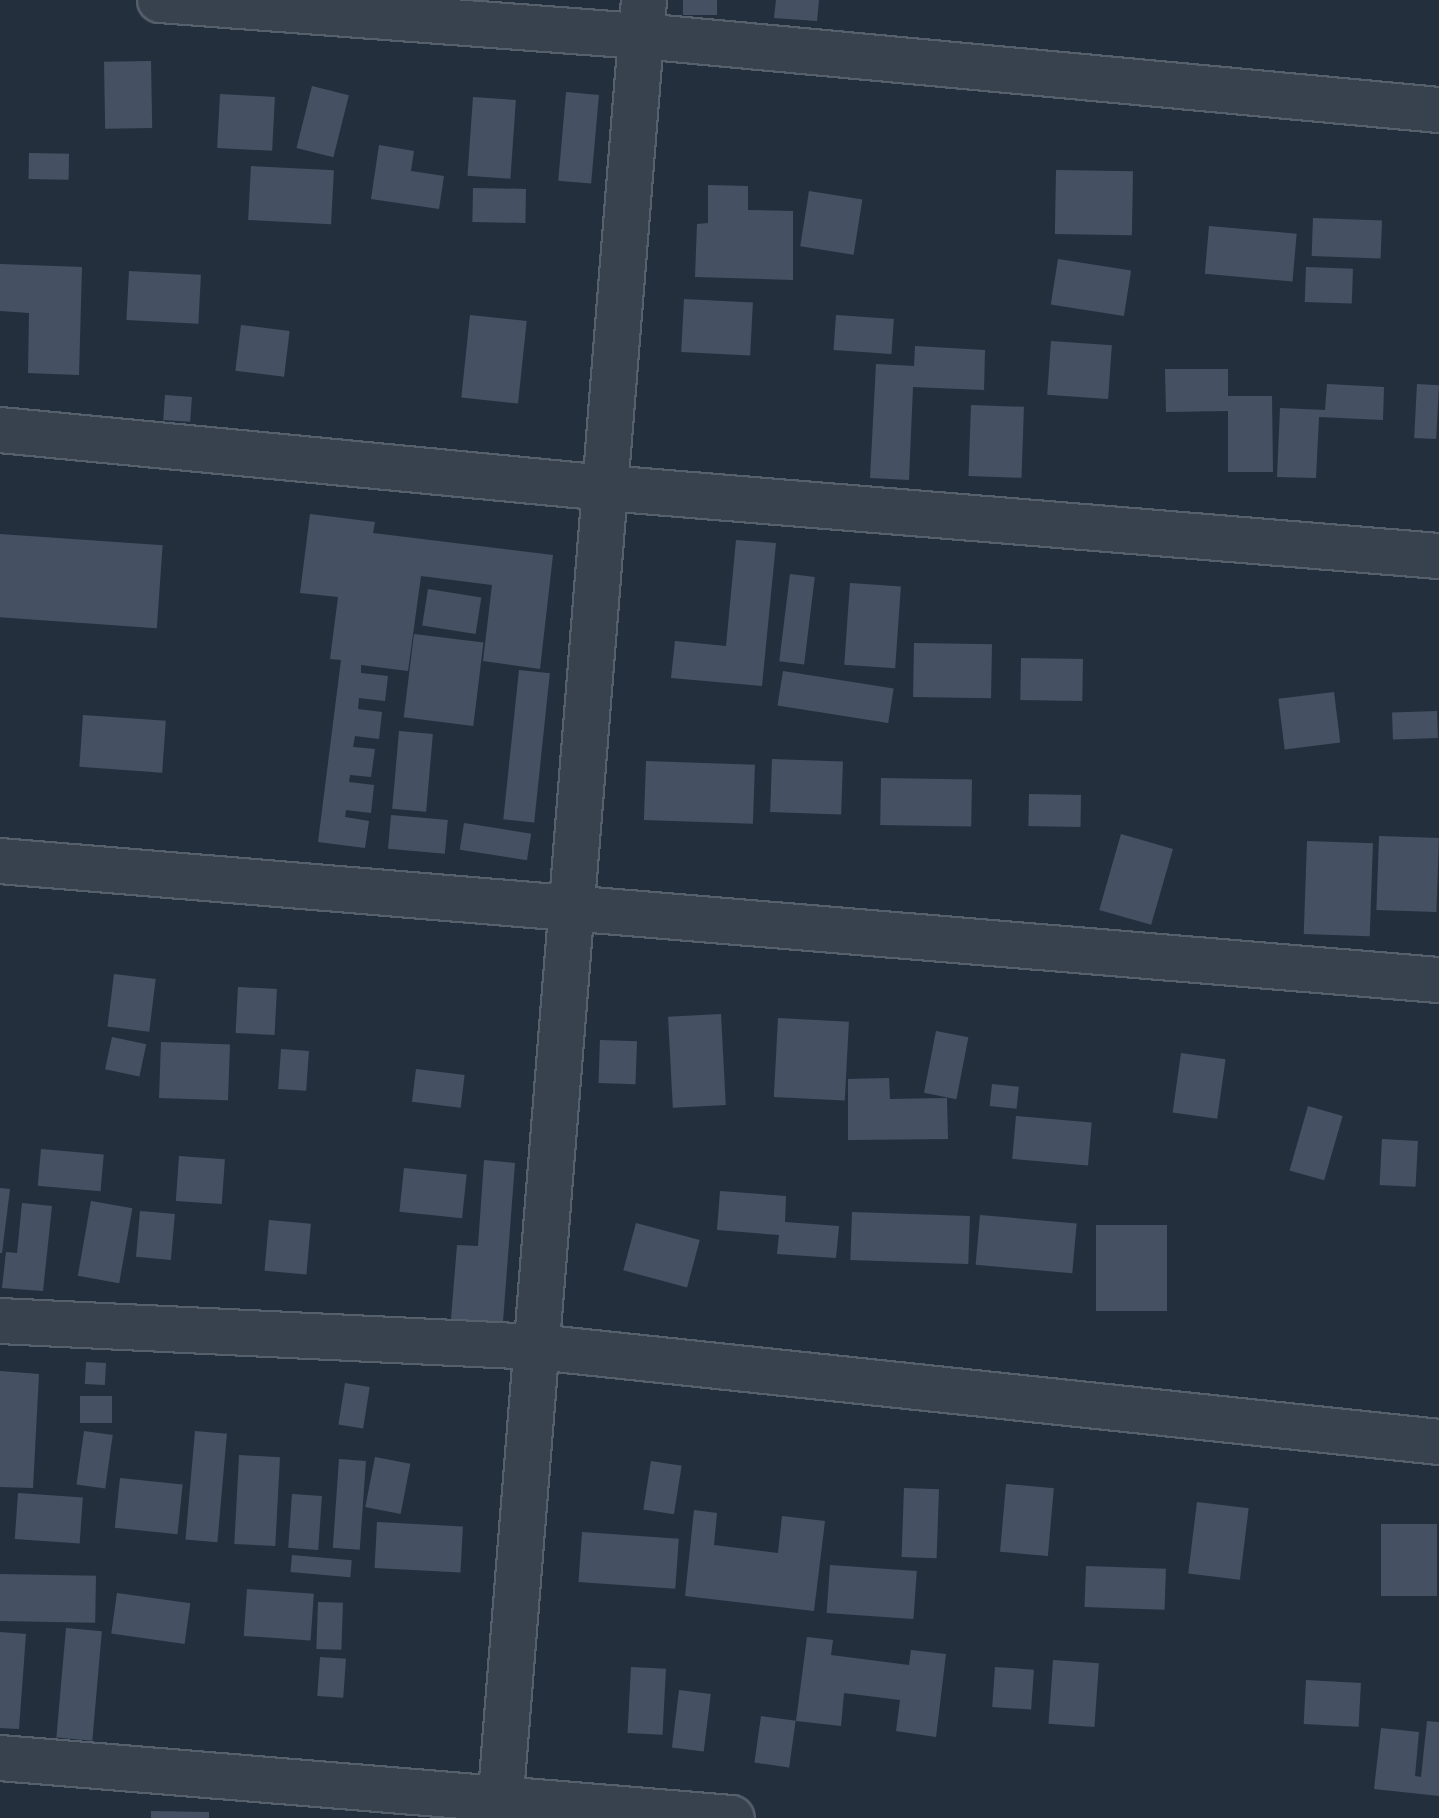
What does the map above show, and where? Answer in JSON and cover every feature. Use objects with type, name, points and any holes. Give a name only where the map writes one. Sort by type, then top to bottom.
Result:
[{"type":"street","points":[[160,0],[643,18],[1439,110]]},
{"type":"street","points":[[500,1809],[643,18]]},
{"type":"street","points":[[0,430],[606,488],[1439,556]]},
{"type":"street","points":[[0,861],[572,904],[1439,980]]},
{"type":"street","points":[[0,1321],[537,1347],[1439,1442]]},
{"type":"street","points":[[0,1758],[500,1809],[732,1818]]},
{"type":"building","points":[[683,0],[717,0],[717,15],[683,15]]},
{"type":"building","points":[[776,0],[819,0],[817,21],[774,18]]},
{"type":"building","points":[[151,61],[152,128],[105,129],[104,62]]},
{"type":"building","points":[[312,86],[349,95],[333,157],[297,148]]},
{"type":"building","points":[[566,92],[599,95],[591,184],[558,181]]},
{"type":"building","points":[[220,94],[275,97],[272,151],[217,148]]},
{"type":"building","points":[[473,97],[516,100],[510,179],[467,176]]},
{"type":"building","points":[[379,145],[414,151],[411,171],[444,176],[439,209],[371,199]]},
{"type":"building","points":[[29,153],[69,154],[69,180],[29,179]]},
{"type":"building","points":[[251,166],[334,170],[331,224],[248,220]]},
{"type":"building","points":[[1056,170],[1133,171],[1132,235],[1055,234]]},
{"type":"building","points":[[708,185],[748,186],[748,210],[793,211],[793,280],[695,277],[697,224],[708,223]]},
{"type":"building","points":[[473,188],[526,189],[525,223],[472,222]]},
{"type":"building","points":[[809,191],[862,199],[854,255],[800,246]]},
{"type":"building","points":[[1313,218],[1382,220],[1381,258],[1312,256]]},
{"type":"building","points":[[1209,226],[1297,234],[1292,281],[1205,274]]},
{"type":"building","points":[[1058,259],[1131,271],[1124,316],[1051,304]]},
{"type":"building","points":[[0,264],[82,267],[79,375],[28,373],[29,313],[0,311]]},
{"type":"building","points":[[1306,267],[1353,269],[1352,304],[1305,302]]},
{"type":"building","points":[[129,271],[201,275],[198,324],[126,320]]},
{"type":"building","points":[[684,299],[753,303],[750,356],[681,352]]},
{"type":"building","points":[[470,315],[527,321],[518,404],[461,398]]},
{"type":"building","points":[[836,315],[894,319],[891,354],[834,350]]},
{"type":"building","points":[[241,325],[290,331],[284,377],[235,371]]},
{"type":"building","points":[[1051,341],[1112,345],[1108,399],[1047,395]]},
{"type":"building","points":[[915,346],[985,350],[984,390],[913,387],[909,480],[870,478],[876,364],[914,366]]},
{"type":"building","points":[[1165,369],[1228,369],[1228,396],[1272,396],[1273,472],[1228,472],[1228,411],[1166,412]]},
{"type":"building","points":[[1327,384],[1384,387],[1383,420],[1319,417],[1316,478],[1277,477],[1280,408],[1325,410]]},
{"type":"building","points":[[1417,384],[1439,385],[1436,439],[1414,438]]},
{"type":"building","points":[[165,395],[192,397],[190,422],[163,420]]},
{"type":"building","points":[[971,405],[1024,407],[1021,478],[969,476]]},
{"type":"building","points":[[310,514],[375,522],[373,533],[553,555],[540,669],[483,661],[492,585],[421,576],[408,671],[361,665],[361,673],[388,676],[385,701],[359,698],[358,709],[382,712],[379,739],[355,736],[353,747],[375,749],[371,777],[350,775],[349,782],[374,785],[371,813],[346,810],[345,817],[369,821],[365,848],[318,842],[341,660],[330,659],[338,597],[300,593]]},
{"type":"building","points":[[0,534],[163,545],[157,628],[0,617]]},
{"type":"building","points":[[736,540],[776,543],[762,686],[671,678],[675,641],[726,646]]},
{"type":"building","points":[[790,574],[815,577],[804,664],[779,661]]},
{"type":"building","points":[[850,583],[901,587],[895,668],[844,665]]},
{"type":"building","points":[[428,589],[481,597],[476,634],[422,626]]},
{"type":"building","points":[[414,634],[483,643],[473,726],[404,717]]},
{"type":"building","points":[[914,643],[992,644],[991,698],[913,697]]},
{"type":"building","points":[[1021,658],[1083,659],[1082,701],[1020,700]]},
{"type":"building","points":[[519,670],[550,673],[534,822],[503,819]]},
{"type":"building","points":[[783,671],[894,689],[888,723],[778,706]]},
{"type":"building","points":[[1334,692],[1340,743],[1285,749],[1278,699]]},
{"type":"building","points":[[1437,711],[1438,738],[1393,740],[1392,713]]},
{"type":"building","points":[[83,715],[166,721],[162,773],[79,767]]},
{"type":"building","points":[[399,731],[433,734],[426,812],[392,809]]},
{"type":"building","points":[[772,759],[843,761],[841,814],[770,812]]},
{"type":"building","points":[[646,761],[755,765],[753,824],[644,820]]},
{"type":"building","points":[[881,778],[972,780],[971,827],[880,825]]},
{"type":"building","points":[[1029,794],[1081,795],[1080,827],[1028,826]]},
{"type":"building","points":[[391,815],[448,820],[445,854],[388,849]]},
{"type":"building","points":[[464,823],[531,834],[527,860],[460,850]]},
{"type":"building","points":[[1121,834],[1173,849],[1151,925],[1099,910]]},
{"type":"building","points":[[1379,836],[1439,838],[1436,912],[1376,910]]},
{"type":"building","points":[[1307,841],[1373,843],[1370,936],[1304,934]]},
{"type":"building","points":[[114,974],[156,979],[149,1032],[108,1027]]},
{"type":"building","points":[[238,987],[277,989],[275,1035],[236,1033]]},
{"type":"building","points":[[721,1014],[726,1105],[673,1108],[668,1017]]},
{"type":"building","points":[[778,1018],[849,1022],[845,1101],[774,1097]]},
{"type":"building","points":[[936,1031],[968,1037],[956,1099],[924,1093]]},
{"type":"building","points":[[112,1037],[146,1044],[139,1077],[105,1069]]},
{"type":"building","points":[[600,1040],[637,1041],[635,1084],[598,1083]]},
{"type":"building","points":[[161,1042],[230,1044],[228,1100],[159,1098]]},
{"type":"building","points":[[281,1049],[309,1051],[306,1091],[278,1089]]},
{"type":"building","points":[[1181,1053],[1226,1059],[1217,1119],[1173,1112]]},
{"type":"building","points":[[416,1069],[465,1075],[461,1108],[412,1102]]},
{"type":"building","points":[[889,1078],[890,1099],[947,1098],[948,1139],[848,1140],[848,1079]]},
{"type":"building","points":[[992,1084],[1019,1087],[1017,1109],[990,1106]]},
{"type":"building","points":[[1308,1106],[1343,1116],[1324,1180],[1290,1170]]},
{"type":"building","points":[[1016,1116],[1092,1123],[1088,1165],[1012,1159]]},
{"type":"building","points":[[1382,1139],[1418,1141],[1416,1187],[1380,1185]]},
{"type":"building","points":[[41,1149],[104,1154],[101,1191],[38,1186]]},
{"type":"building","points":[[179,1156],[225,1159],[222,1204],[176,1201]]},
{"type":"building","points":[[484,1160],[515,1163],[502,1335],[450,1331],[457,1245],[478,1246]]},
{"type":"building","points":[[404,1168],[467,1175],[462,1218],[399,1212]]},
{"type":"building","points":[[0,1188],[10,1189],[2,1253],[0,1253]]},
{"type":"building","points":[[720,1191],[786,1196],[785,1222],[839,1226],[836,1258],[777,1254],[779,1235],[717,1230]]},
{"type":"building","points":[[91,1201],[132,1208],[119,1283],[78,1276]]},
{"type":"building","points":[[22,1203],[52,1206],[43,1291],[2,1288],[6,1252],[17,1253]]},
{"type":"building","points":[[140,1211],[175,1214],[171,1260],[136,1257]]},
{"type":"building","points":[[852,1212],[970,1216],[968,1264],[850,1260]]},
{"type":"building","points":[[980,1215],[1077,1223],[1072,1273],[976,1265]]},
{"type":"building","points":[[269,1220],[311,1224],[306,1274],[265,1271]]},
{"type":"building","points":[[636,1223],[700,1240],[687,1287],[623,1270]]},
{"type":"building","points":[[1096,1225],[1167,1225],[1167,1311],[1096,1311]]},
{"type":"building","points":[[86,1362],[106,1363],[105,1385],[85,1384]]},
{"type":"building","points":[[0,1371],[39,1374],[33,1488],[0,1487]]},
{"type":"building","points":[[345,1383],[370,1387],[363,1428],[338,1424]]},
{"type":"building","points":[[80,1396],[112,1396],[112,1423],[80,1423]]},
{"type":"building","points":[[84,1431],[113,1435],[105,1489],[76,1484]]},
{"type":"building","points":[[195,1431],[227,1434],[217,1542],[186,1540]]},
{"type":"building","points":[[239,1455],[280,1457],[275,1546],[234,1544]]},
{"type":"building","points":[[375,1457],[410,1464],[401,1514],[365,1507]]},
{"type":"building","points":[[339,1459],[366,1461],[360,1550],[333,1548]]},
{"type":"building","points":[[651,1461],[682,1466],[674,1514],[643,1509]]},
{"type":"building","points":[[120,1478],[183,1485],[177,1534],[115,1528]]},
{"type":"building","points":[[1006,1484],[1054,1488],[1048,1556],[1000,1552]]},
{"type":"building","points":[[904,1488],[939,1489],[937,1558],[902,1557]]},
{"type":"building","points":[[18,1493],[83,1498],[80,1543],[15,1539]]},
{"type":"building","points":[[292,1494],[322,1496],[318,1550],[288,1548]]},
{"type":"building","points":[[1197,1502],[1249,1508],[1240,1580],[1188,1573]]},
{"type":"building","points":[[694,1510],[717,1513],[714,1545],[778,1553],[782,1516],[825,1521],[814,1611],[685,1596]]},
{"type":"building","points":[[377,1522],[463,1527],[460,1572],[375,1568]]},
{"type":"building","points":[[1381,1524],[1437,1524],[1437,1596],[1381,1596]]},
{"type":"building","points":[[582,1532],[679,1539],[675,1589],[579,1582]]},
{"type":"building","points":[[292,1555],[352,1560],[350,1577],[291,1572]]},
{"type":"building","points":[[830,1565],[917,1571],[913,1619],[827,1613]]},
{"type":"building","points":[[1086,1566],[1166,1569],[1165,1610],[1085,1607]]},
{"type":"building","points":[[0,1574],[96,1576],[95,1623],[0,1621]]},
{"type":"building","points":[[247,1589],[314,1594],[311,1641],[244,1636]]},
{"type":"building","points":[[117,1593],[190,1603],[185,1644],[111,1634]]},
{"type":"building","points":[[318,1602],[343,1603],[341,1650],[316,1649]]},
{"type":"building","points":[[66,1628],[102,1631],[92,1741],[56,1738]]},
{"type":"building","points":[[0,1632],[26,1634],[19,1729],[0,1728]]},
{"type":"building","points":[[807,1637],[833,1640],[831,1655],[909,1665],[911,1650],[946,1654],[936,1737],[896,1731],[900,1700],[844,1693],[841,1726],[796,1721]]},
{"type":"building","points":[[320,1657],[346,1659],[343,1698],[317,1696]]},
{"type":"building","points":[[1053,1660],[1099,1663],[1094,1727],[1049,1724]]},
{"type":"building","points":[[631,1667],[666,1669],[662,1735],[628,1733]]},
{"type":"building","points":[[995,1667],[1034,1670],[1031,1710],[992,1707]]},
{"type":"building","points":[[1306,1680],[1361,1683],[1359,1727],[1304,1724]]},
{"type":"building","points":[[679,1690],[711,1694],[704,1751],[672,1748]]},
{"type":"building","points":[[761,1716],[796,1721],[789,1767],[754,1763]]},
{"type":"building","points":[[1427,1721],[1439,1722],[1439,1796],[1374,1789],[1381,1728],[1419,1732],[1415,1776],[1421,1777]]},
{"type":"building","points":[[151,1811],[209,1812],[209,1818],[151,1818]]}]
